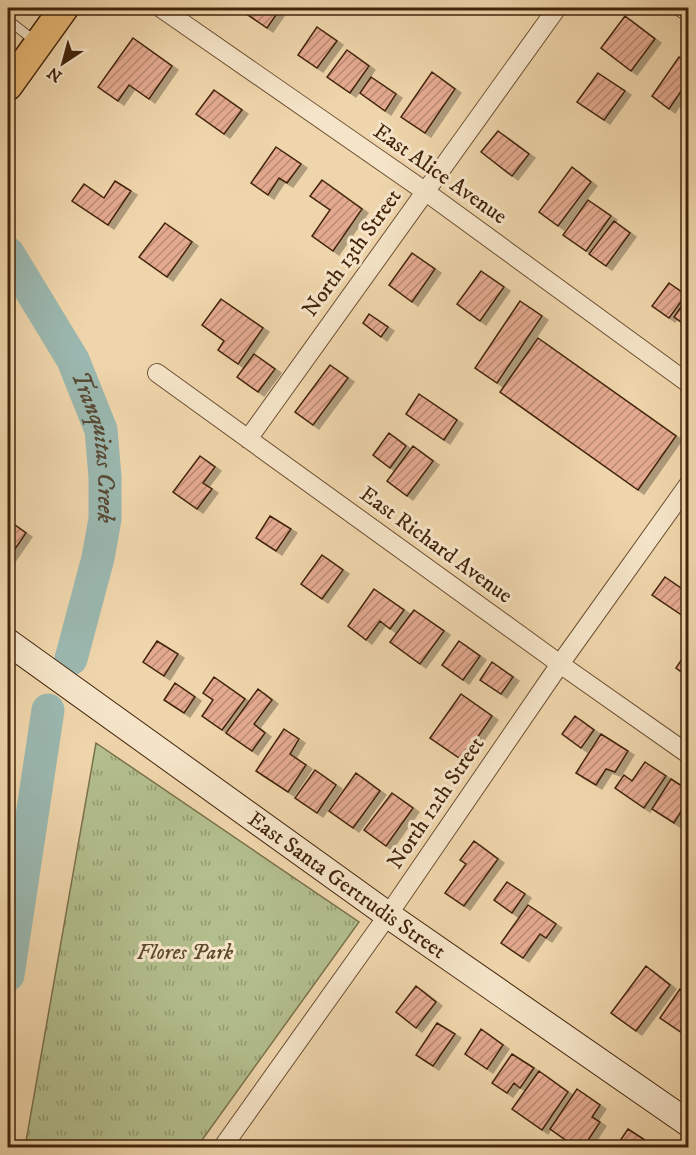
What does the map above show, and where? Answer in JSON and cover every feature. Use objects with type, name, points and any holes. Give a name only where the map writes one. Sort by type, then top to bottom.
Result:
[{"type":"main road","points":[[8,86],[63,8]]},
{"type":"street","name":"East Alice Avenue","points":[[161,8],[426,192],[688,383]]},
{"type":"street","name":"North 13th Street","points":[[248,439],[557,8]]},
{"type":"street","points":[[682,8],[688,12]]},
{"type":"street","name":"East Richard Avenue","points":[[157,373],[688,754]]},
{"type":"street","name":"North 12th Street","points":[[222,1148],[388,915],[560,664],[688,484]]},
{"type":"street","name":"East Santa Gertrudis Street","points":[[8,642],[388,915],[688,1123]]},
{"type":"lane","points":[[8,20],[37,43]]},
{"type":"green space","name":"Flores Park","points":[[96,743],[359,922],[197,1147],[25,1147]]},
{"type":"building","points":[[245,8],[280,9],[267,28],[242,11]]},
{"type":"building","points":[[625,16],[655,39],[631,71],[601,48]]},
{"type":"building","points":[[317,27],[337,41],[317,68],[298,55]]},
{"type":"building","points":[[133,38],[172,66],[149,99],[129,85],[118,101],[98,87]]},
{"type":"building","points":[[347,50],[369,66],[350,93],[327,77]]},
{"type":"building","points":[[679,57],[688,63],[688,81],[669,109],[652,96]]},
{"type":"building","points":[[432,72],[455,89],[425,133],[401,117]]},
{"type":"building","points":[[598,73],[625,91],[604,120],[577,102]]},
{"type":"building","points":[[371,77],[396,94],[385,111],[360,93]]},
{"type":"building","points":[[214,90],[242,110],[224,134],[196,114]]},
{"type":"building","points":[[498,131],[529,154],[512,176],[481,152]]},
{"type":"building","points":[[276,147],[301,164],[287,183],[279,178],[268,195],[251,183]]},
{"type":"building","points":[[572,167],[591,182],[558,226],[539,212]]},
{"type":"building","points":[[322,180],[362,209],[333,251],[312,236],[330,210],[310,196]]},
{"type":"building","points":[[115,181],[131,191],[108,225],[72,201],[84,184],[104,198]]},
{"type":"building","points":[[588,200],[611,216],[586,251],[563,235]]},
{"type":"building","points":[[614,221],[630,233],[606,266],[589,254]]},
{"type":"building","points":[[165,223],[192,242],[167,277],[139,257]]},
{"type":"building","points":[[412,253],[435,269],[412,302],[389,285]]},
{"type":"building","points":[[481,271],[504,287],[480,321],[457,304]]},
{"type":"building","points":[[669,283],[686,295],[669,318],[652,306]]},
{"type":"building","points":[[688,297],[688,327],[674,317]]},
{"type":"building","points":[[221,299],[263,328],[238,364],[218,350],[224,341],[202,325]]},
{"type":"building","points":[[520,301],[542,316],[497,383],[475,368]]},
{"type":"building","points":[[369,314],[388,327],[381,337],[363,323]]},
{"type":"building","points":[[538,338],[676,436],[638,490],[500,392]]},
{"type":"building","points":[[254,354],[275,369],[258,392],[237,377]]},
{"type":"building","points":[[330,365],[348,378],[313,425],[295,412]]},
{"type":"building","points":[[419,394],[457,420],[444,440],[406,414]]},
{"type":"building","points":[[389,433],[406,446],[390,468],[373,455]]},
{"type":"building","points":[[413,446],[433,461],[407,496],[387,481]]},
{"type":"building","points":[[200,456],[215,467],[203,483],[212,489],[197,509],[173,492]]},
{"type":"building","points":[[270,516],[291,529],[276,551],[256,538]]},
{"type":"building","points":[[8,520],[26,533],[8,559]]},
{"type":"building","points":[[322,555],[343,570],[322,599],[301,584]]},
{"type":"building","points":[[665,577],[688,593],[688,607],[683,616],[652,595]]},
{"type":"building","points":[[374,589],[404,610],[390,629],[380,621],[366,640],[348,626]]},
{"type":"building","points":[[414,610],[444,631],[420,664],[390,642]]},
{"type":"building","points":[[157,641],[178,654],[164,676],[143,662]]},
{"type":"building","points":[[459,641],[480,656],[463,680],[442,665]]},
{"type":"building","points":[[686,653],[688,655],[688,677],[676,668]]},
{"type":"building","points":[[492,662],[513,677],[501,694],[480,680]]},
{"type":"building","points":[[214,677],[245,699],[222,730],[202,716],[213,700],[203,693]]},
{"type":"building","points":[[175,683],[195,697],[184,713],[164,700]]},
{"type":"building","points":[[258,689],[272,700],[254,724],[265,733],[252,751],[226,733]]},
{"type":"building","points":[[461,694],[492,716],[462,760],[430,738]]},
{"type":"building","points":[[575,716],[594,730],[581,748],[562,734]]},
{"type":"building","points":[[284,729],[299,739],[290,754],[306,765],[288,792],[256,771]]},
{"type":"building","points":[[601,734],[628,751],[615,772],[606,769],[596,785],[576,773]]},
{"type":"building","points":[[645,762],[666,776],[644,808],[615,788],[624,775],[632,781]]},
{"type":"building","points":[[315,770],[336,785],[317,813],[295,798]]},
{"type":"building","points":[[356,773],[380,791],[353,828],[329,811]]},
{"type":"building","points":[[671,779],[688,790],[688,800],[674,823],[652,809]]},
{"type":"building","points":[[392,793],[413,808],[386,846],[364,830]]},
{"type":"building","points":[[474,841],[498,859],[464,906],[445,893],[466,864],[460,860]]},
{"type":"building","points":[[507,882],[525,894],[512,913],[494,900]]},
{"type":"building","points":[[528,905],[556,924],[546,938],[540,934],[523,958],[501,943]]},
{"type":"building","points":[[646,966],[670,985],[636,1031],[611,1013]]},
{"type":"building","points":[[416,986],[436,1002],[416,1028],[396,1012]]},
{"type":"building","points":[[680,989],[688,995],[688,1030],[685,1035],[660,1018]]},
{"type":"building","points":[[437,1023],[455,1034],[433,1066],[416,1055]]},
{"type":"building","points":[[481,1029],[503,1045],[487,1069],[465,1054]]},
{"type":"building","points":[[512,1054],[534,1068],[520,1088],[514,1083],[507,1093],[492,1083]]},
{"type":"building","points":[[539,1071],[568,1092],[542,1130],[512,1109]]},
{"type":"building","points":[[577,1089],[600,1105],[592,1117],[600,1122],[583,1148],[577,1148],[550,1129]]},
{"type":"building","points":[[628,1129],[651,1144],[649,1148],[615,1148]]},
{"type":"waterway","name":"Tranquitas Creek","points":[[8,253],[73,360],[101,430],[105,477],[105,519],[98,558],[71,659]]},
{"type":"waterway","name":"Tranquitas Creek","points":[[8,975],[48,710]]}]
